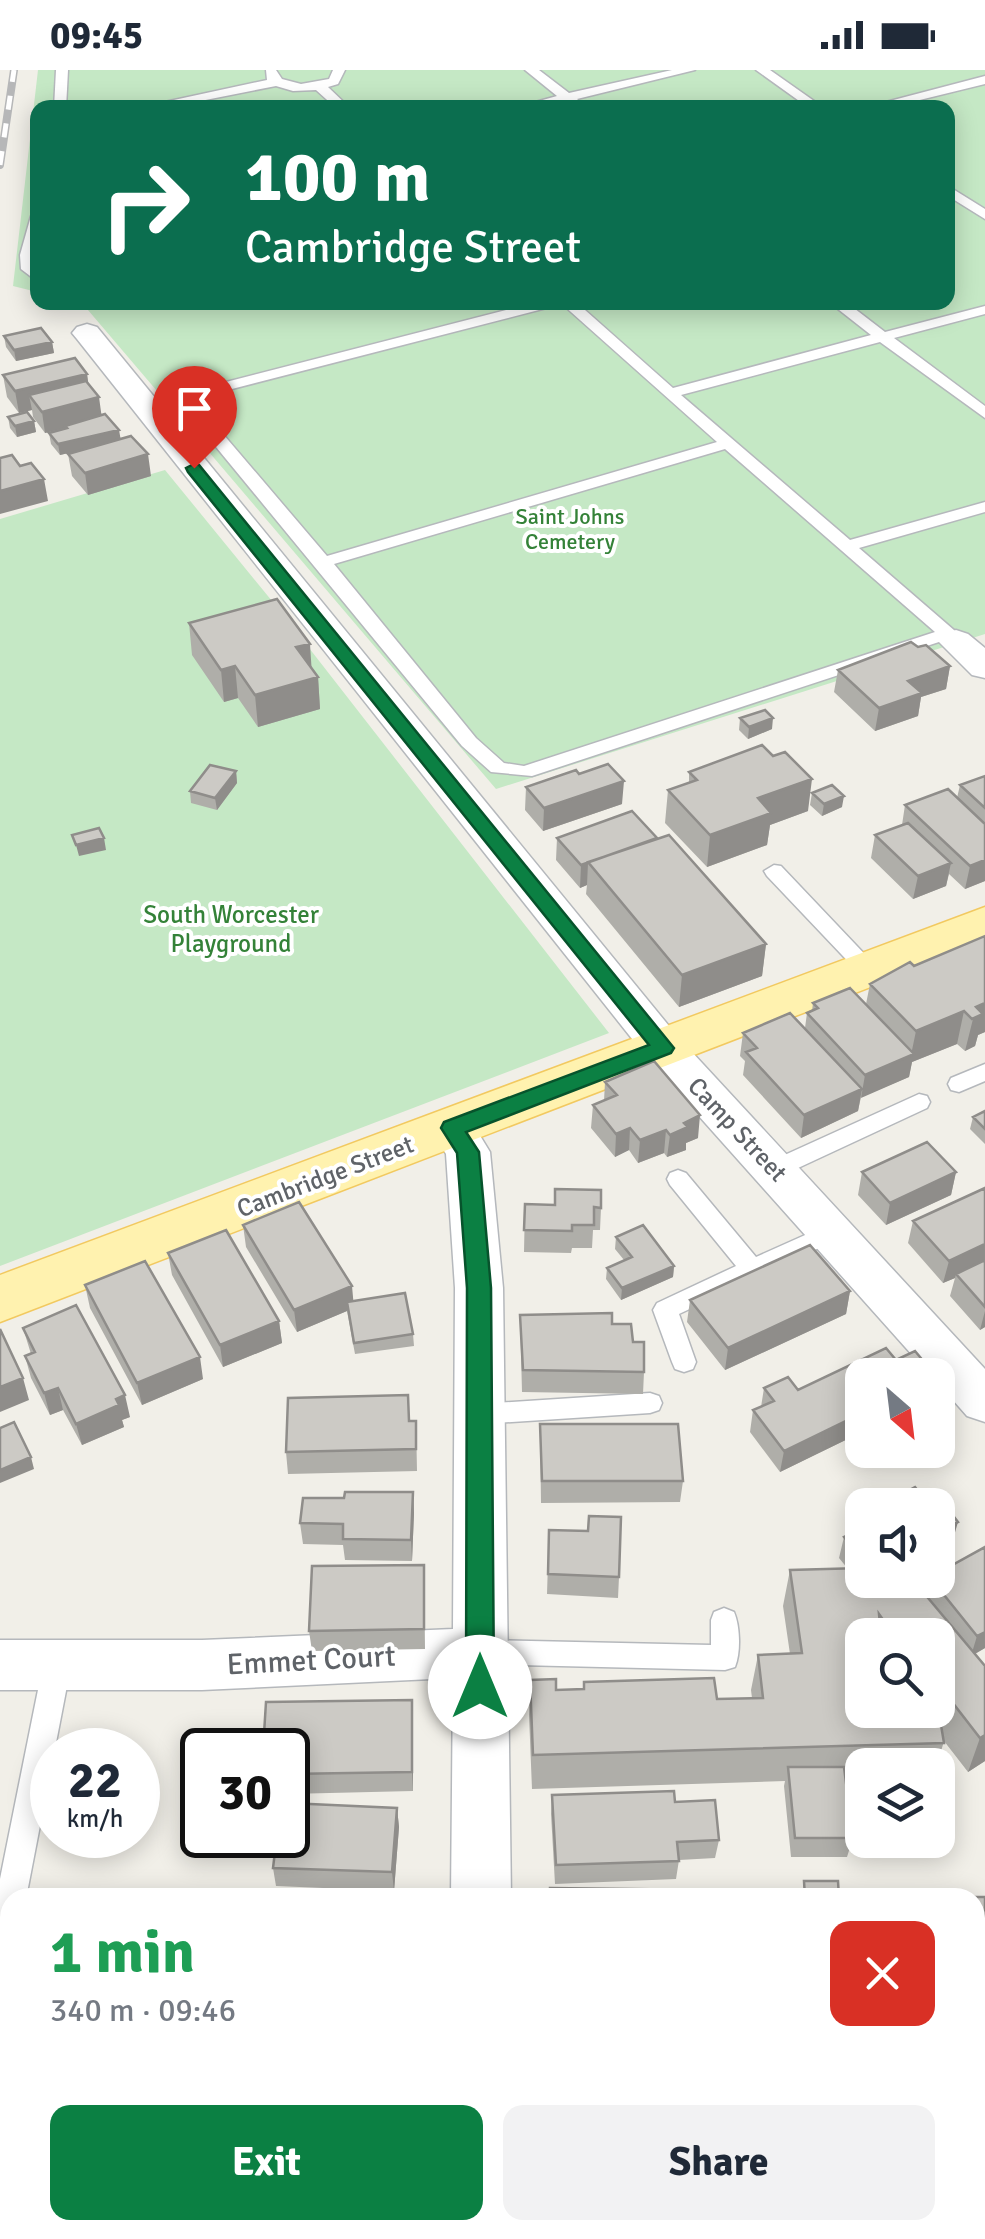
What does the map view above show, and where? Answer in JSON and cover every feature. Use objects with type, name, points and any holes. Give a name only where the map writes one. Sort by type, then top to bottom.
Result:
[{"type":"main road","name":"Cambridge Street","points":[[0,1299],[985,924]]},
{"type":"street","name":"Camp Street","points":[[87,333],[663,1048],[985,1402]]},
{"type":"street","points":[[952,638],[985,667]]},
{"type":"street","points":[[452,1128],[468,1152],[479,1288],[482,1888]]},
{"type":"street","name":"Emmet Court","points":[[0,1665],[202,1665],[480,1652]]},
{"type":"lane","points":[[60,100],[62,70]]},
{"type":"lane","points":[[176,100],[274,76],[296,88],[319,86],[334,81],[340,70]]},
{"type":"lane","points":[[532,70],[571,100]]},
{"type":"lane","points":[[554,100],[690,70]]},
{"type":"lane","points":[[762,70],[806,100]]},
{"type":"lane","points":[[903,100],[985,80]]},
{"type":"lane","points":[[319,86],[335,100]]},
{"type":"lane","points":[[955,195],[985,215]]},
{"type":"lane","points":[[955,204],[985,196]]},
{"type":"lane","points":[[30,244],[27,255],[30,271]]},
{"type":"lane","points":[[524,310],[251,379],[194,398],[192,408],[469,742],[498,768],[525,772],[952,638]]},
{"type":"lane","points":[[577,310],[952,638]]},
{"type":"lane","points":[[847,310],[985,413]]},
{"type":"lane","points":[[670,393],[985,310]]},
{"type":"lane","points":[[323,562],[729,444]]},
{"type":"lane","points":[[850,546],[985,506]]},
{"type":"lane","points":[[774,871],[868,969]]},
{"type":"lane","points":[[959,1084],[985,1072]]},
{"type":"lane","points":[[774,1168],[918,1102]]},
{"type":"lane","points":[[678,1179],[752,1269]]},
{"type":"lane","points":[[684,1362],[665,1310],[832,1232]]},
{"type":"lane","points":[[479,1414],[650,1402]]},
{"type":"lane","points":[[480,1652],[725,1658],[724,1620]]},
{"type":"lane","points":[[12,1888],[57,1665]]},
{"type":"green space","name":"Saint Johns Cemetery","points":[[38,70],[985,70],[985,634],[496,789],[88,310],[955,310],[955,100],[35,100]]},
{"type":"green space","name":"Saint Johns Cemetery","points":[[30,139],[30,290],[13,286]]},
{"type":"green space","name":"South Worcester Playground","points":[[165,470],[281,612],[609,1033],[0,1266],[0,519]]},
{"type":"building","points":[[41,328],[52,342],[14,350],[4,336]]},
{"type":"building","points":[[75,358],[87,374],[15,391],[3,375]]},
{"type":"building","points":[[86,381],[99,397],[42,412],[29,395]]},
{"type":"building","points":[[27,412],[34,421],[15,426],[8,417]]},
{"type":"building","points":[[105,414],[119,430],[58,444],[49,433],[65,426]]},
{"type":"building","points":[[131,436],[148,454],[85,473],[68,454]]},
{"type":"building","points":[[12,455],[20,466],[31,463],[44,479],[0,491],[0,458]]},
{"type":"building","points":[[277,599],[310,644],[296,647],[318,677],[255,695],[235,666],[221,670],[189,623]]},
{"type":"building","points":[[911,642],[918,647],[926,645],[950,666],[908,681],[922,693],[879,708],[838,670]]},
{"type":"building","points":[[765,710],[773,718],[749,727],[740,718]]},
{"type":"building","points":[[762,745],[773,756],[785,752],[812,779],[758,798],[771,813],[710,835],[668,790],[697,780],[689,772]]},
{"type":"building","points":[[608,764],[624,781],[544,808],[526,787],[576,770],[579,774]]},
{"type":"building","points":[[210,765],[236,771],[215,798],[190,791]]},
{"type":"building","points":[[985,776],[985,808],[960,785]]},
{"type":"building","points":[[832,785],[844,796],[824,804],[812,793]]},
{"type":"building","points":[[948,789],[985,824],[985,860],[970,866],[905,805]]},
{"type":"building","points":[[632,811],[657,838],[581,865],[557,838]]},
{"type":"building","points":[[908,823],[951,863],[918,876],[875,835]]},
{"type":"building","points":[[99,828],[104,838],[76,845],[72,835]]},
{"type":"building","points":[[669,835],[766,944],[682,975],[588,862]]},
{"type":"building","points":[[985,936],[985,1003],[976,1007],[983,1014],[972,1019],[964,1011],[916,1031],[870,984],[910,962],[914,966]]},
{"type":"building","points":[[850,988],[914,1054],[865,1075],[807,1013],[818,1008],[813,1003]]},
{"type":"building","points":[[790,1013],[862,1089],[804,1115],[746,1052],[757,1048],[743,1033]]},
{"type":"building","points":[[654,1061],[700,1115],[684,1123],[688,1127],[670,1135],[666,1130],[640,1140],[630,1128],[616,1134],[593,1105],[617,1095],[605,1082]]},
{"type":"building","points":[[985,1111],[985,1129],[973,1117]]},
{"type":"building","points":[[927,1142],[956,1172],[890,1203],[862,1172]]},
{"type":"building","points":[[985,1188],[985,1244],[949,1261],[913,1221]]},
{"type":"building","points":[[555,1189],[601,1190],[601,1208],[594,1207],[594,1225],[572,1225],[572,1231],[524,1230],[525,1204],[555,1205]]},
{"type":"building","points":[[299,1202],[352,1286],[294,1310],[243,1225]]},
{"type":"building","points":[[643,1225],[674,1266],[622,1288],[607,1268],[632,1257],[616,1237]]},
{"type":"building","points":[[226,1230],[279,1321],[220,1345],[168,1253]]},
{"type":"building","points":[[810,1245],[850,1291],[728,1348],[690,1300]]},
{"type":"building","points":[[985,1260],[985,1307],[956,1274]]},
{"type":"building","points":[[145,1261],[200,1357],[137,1383],[85,1285]]},
{"type":"building","points":[[405,1293],[413,1334],[354,1343],[347,1302]]},
{"type":"building","points":[[76,1305],[125,1395],[116,1399],[119,1405],[76,1424],[58,1388],[44,1393],[25,1356],[35,1352],[23,1328]]},
{"type":"building","points":[[612,1313],[612,1324],[631,1324],[633,1342],[644,1342],[644,1372],[523,1370],[520,1315]]},
{"type":"building","points":[[0,1329],[23,1378],[0,1387]]},
{"type":"building","points":[[886,1348],[894,1358],[865,1358]]},
{"type":"building","points":[[915,1351],[921,1358],[900,1358]]},
{"type":"building","points":[[845,1368],[845,1421],[784,1451],[753,1410],[774,1401],[764,1388],[788,1377],[798,1390]]},
{"type":"building","points":[[408,1395],[409,1421],[416,1421],[416,1449],[286,1452],[288,1398]]},
{"type":"building","points":[[14,1422],[31,1457],[0,1470],[0,1428]]},
{"type":"building","points":[[540,1424],[678,1424],[683,1481],[542,1481]]},
{"type":"building","points":[[345,1492],[413,1492],[411,1540],[343,1539],[343,1524],[300,1523],[303,1498],[344,1498]]},
{"type":"building","points":[[589,1516],[621,1517],[619,1577],[548,1574],[549,1530],[588,1531]]},
{"type":"building","points":[[985,1547],[985,1632],[977,1636],[946,1598],[955,1598],[955,1564]]},
{"type":"building","points":[[424,1565],[424,1629],[309,1631],[312,1566]]},
{"type":"building","points":[[845,1568],[845,1598],[928,1598],[945,1618],[882,1618],[879,1614],[879,1618],[845,1618],[845,1728],[942,1728],[944,1743],[533,1755],[530,1680],[556,1679],[556,1690],[584,1689],[584,1682],[714,1678],[717,1699],[763,1698],[758,1655],[802,1653],[790,1570]]},
{"type":"building","points":[[955,1630],[985,1666],[985,1735],[980,1738],[955,1706]]},
{"type":"building","points":[[412,1700],[412,1772],[310,1774],[310,1728],[264,1728],[266,1702]]},
{"type":"building","points":[[788,1767],[844,1767],[845,1838],[795,1838]]},
{"type":"building","points":[[674,1791],[675,1802],[715,1800],[719,1840],[677,1842],[679,1861],[556,1865],[552,1795]]},
{"type":"building","points":[[310,1804],[397,1808],[392,1872],[273,1868],[274,1858],[310,1858]]},
{"type":"building","points":[[804,1881],[838,1881],[838,1888],[804,1888]]},
{"type":"railway","points":[[0,165],[14,70]]},
{"type":"route","points":[[194,468],[663,1048],[452,1128],[468,1152],[479,1288],[480,1687]]}]
